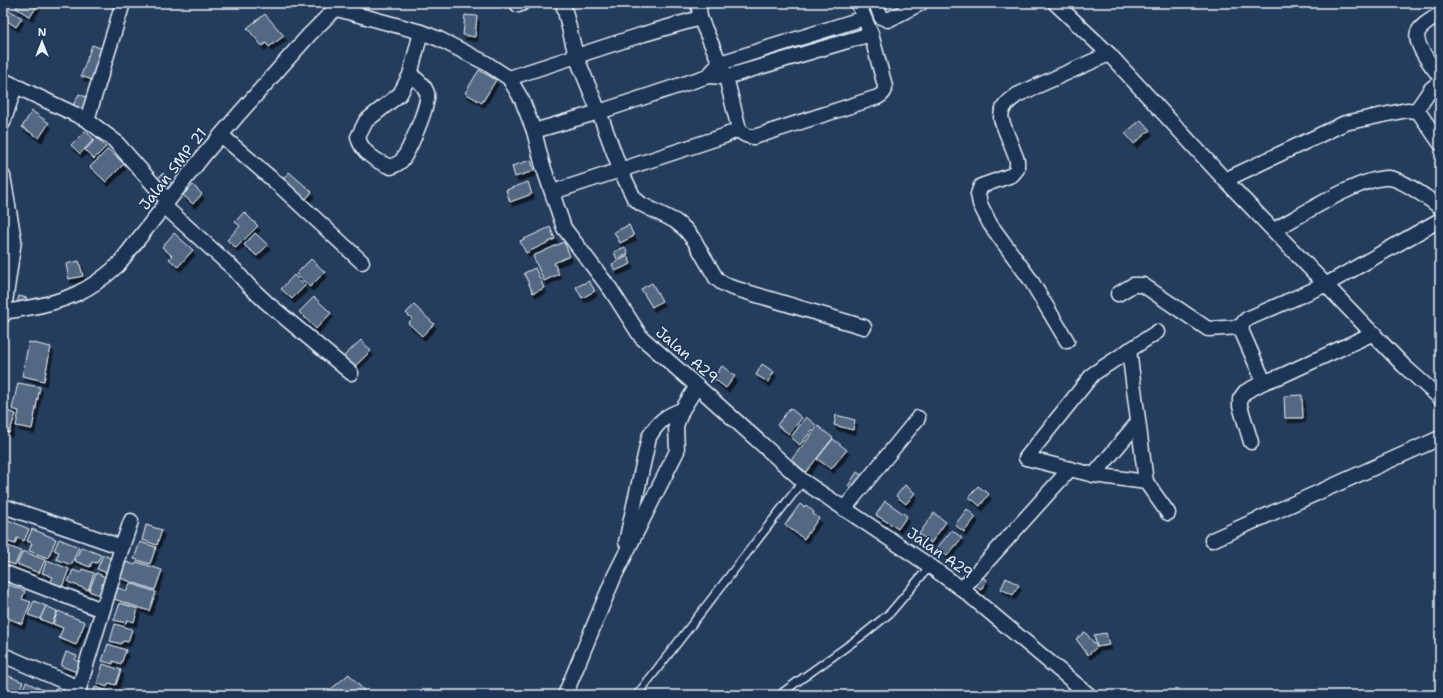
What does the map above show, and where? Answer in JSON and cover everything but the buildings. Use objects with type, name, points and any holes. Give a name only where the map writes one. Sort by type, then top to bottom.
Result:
[{"type":"street","points":[[87,120],[123,3]]},
{"type":"street","points":[[563,3],[576,56],[620,169],[634,198],[641,204],[675,221],[685,228],[694,240],[716,278],[722,283],[730,287],[864,327]]},
{"type":"street","points":[[701,3],[698,7],[700,18],[726,77],[739,129],[742,134],[754,137],[878,98],[883,94],[885,91],[885,86],[871,34],[858,3]]},
{"type":"street","points":[[876,3],[881,18],[888,20],[922,3]]},
{"type":"street","points":[[1055,3],[1109,54],[1225,180],[1327,284],[1404,366],[1440,398]]},
{"type":"street","name":"Jalan A29","points":[[339,6],[439,39],[486,63],[509,78],[522,100],[534,131],[542,163],[564,228],[611,290],[640,337],[803,481],[962,589],[1089,695]]},
{"type":"street","name":"Jalan SMP 21","points":[[3,313],[65,299],[95,284],[118,265],[221,135],[314,30],[339,6]]},
{"type":"street","points":[[1440,14],[1422,27],[1418,32],[1417,38],[1420,47],[1440,77]]},
{"type":"street","points":[[509,78],[644,34],[700,18]]},
{"type":"street","points":[[708,76],[720,63],[864,18]]},
{"type":"street","points":[[410,75],[419,81],[427,92],[427,100],[419,125],[402,162],[391,167],[383,164],[367,153],[359,144],[358,137],[366,121],[400,94],[410,75],[421,32]]},
{"type":"street","points":[[534,131],[599,112],[708,76],[726,77],[871,34]]},
{"type":"street","points":[[1067,341],[1034,284],[990,224],[980,204],[978,194],[981,186],[1012,175],[1017,168],[1018,160],[1001,119],[1001,112],[1006,103],[1017,95],[1109,54]]},
{"type":"street","points":[[1416,110],[1432,89],[1440,82]]},
{"type":"street","points":[[3,123],[9,83],[87,120],[115,141],[166,203],[266,302],[351,373]]},
{"type":"street","points":[[1225,180],[1345,123],[1407,110],[1416,110],[1440,143]]},
{"type":"street","points":[[553,192],[724,136],[739,129]]},
{"type":"street","points":[[221,135],[280,186],[362,262]]},
{"type":"street","points":[[3,176],[8,238],[3,313]]},
{"type":"street","points":[[1274,230],[1352,188],[1376,180],[1388,178],[1398,180],[1440,206]]},
{"type":"street","points":[[1264,382],[1242,332],[1241,327],[1243,322],[1327,284],[1440,220]]},
{"type":"street","points":[[1118,294],[1133,285],[1143,285],[1208,329],[1241,327]]},
{"type":"street","points":[[1146,482],[1094,475],[1026,458],[1093,374],[1157,332]]},
{"type":"street","points":[[1251,442],[1240,406],[1240,399],[1245,392],[1374,333]]},
{"type":"street","points":[[1129,350],[1146,482],[1168,513]]},
{"type":"street","points":[[565,695],[622,562],[677,451],[676,426],[682,410],[697,386]]},
{"type":"street","points":[[622,562],[648,437],[656,425],[674,413],[682,410]]},
{"type":"street","points":[[844,509],[918,418]]},
{"type":"street","points":[[1094,475],[1138,422]]},
{"type":"street","points":[[1212,540],[1440,438]]},
{"type":"street","points":[[962,589],[1070,469]]},
{"type":"street","points":[[3,506],[122,547]]},
{"type":"street","points":[[3,655],[78,692],[130,521]]},
{"type":"street","points":[[3,572],[102,610]]},
{"type":"lane","points":[[637,695],[803,481]]},
{"type":"lane","points":[[783,692],[863,635],[890,613],[930,566]]}]
